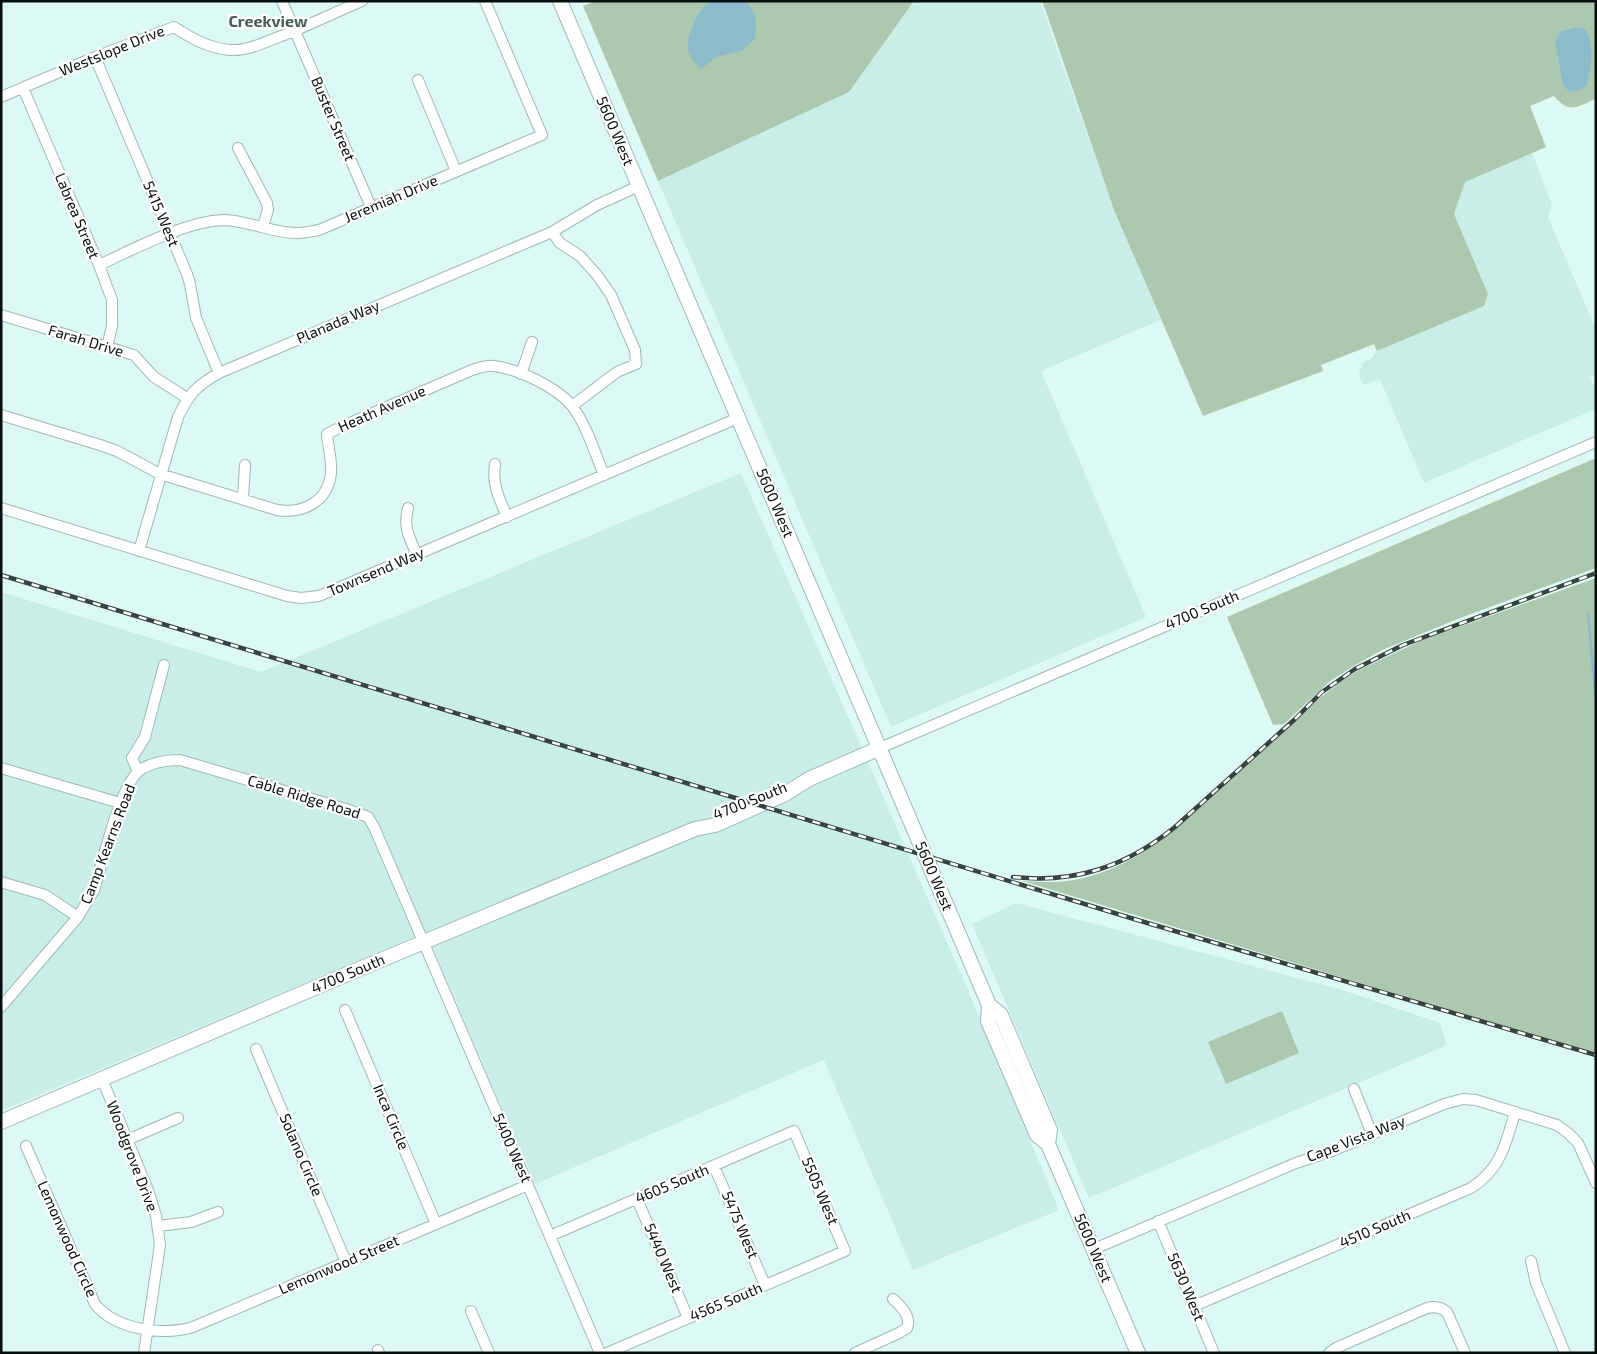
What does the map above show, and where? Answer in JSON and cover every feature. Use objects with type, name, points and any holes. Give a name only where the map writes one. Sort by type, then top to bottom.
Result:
[{"type":"main road","name":"5600 West","points":[[560,1],[989,1005],[1001,1015],[1019,1055],[1050,1130],[1048,1144],[1138,1353]]},
{"type":"main road","name":"4700 South","points":[[1,1122],[695,829],[707,818],[782,786],[809,779],[880,748]]},
{"type":"street","name":"Buster Street","points":[[282,1],[371,208]]},
{"type":"street","name":"Westslope Drive","points":[[1,97],[95,57],[174,27],[208,46],[229,50],[246,49],[294,31],[362,1]]},
{"type":"street","name":"Jeremiah Drive","points":[[98,266],[170,234],[206,222],[238,221],[295,233],[319,230],[542,135],[485,1]]},
{"type":"street","name":"5415 West","points":[[95,57],[190,284],[196,318],[219,373]]},
{"type":"street","points":[[418,80],[456,171]]},
{"type":"street","name":"Labrea Street","points":[[23,88],[112,300],[112,326],[107,347]]},
{"type":"street","points":[[238,148],[267,204],[268,210],[263,226]]},
{"type":"street","name":"Planada Way","points":[[139,550],[178,417],[187,398],[201,384],[219,373],[552,232],[597,205],[639,186]]},
{"type":"street","points":[[552,232],[560,243],[580,256],[597,275],[611,295],[635,350],[636,364],[617,372],[572,406]]},
{"type":"street","name":"Farah Drive","points":[[1,315],[134,355],[154,377],[187,398]]},
{"type":"street","points":[[521,374],[532,342]]},
{"type":"street","name":"Heath Avenue","points":[[1,416],[117,451],[160,474],[277,510],[294,511],[316,502],[325,492],[330,482],[331,471],[327,434],[480,368],[495,366],[521,374],[550,388],[572,406],[584,427],[604,475]]},
{"type":"street","name":"Townsend Way","points":[[1,508],[287,596],[301,598],[319,596],[738,418]]},
{"type":"street","name":"4700 South","points":[[880,748],[1596,442]]},
{"type":"street","points":[[495,464],[493,478],[507,517]]},
{"type":"street","points":[[243,499],[245,465]]},
{"type":"street","points":[[408,508],[405,518],[406,529],[417,555]]},
{"type":"street","points":[[138,772],[132,758],[145,737],[164,665]]},
{"type":"street","name":"Cable Ridge Road","points":[[138,772],[156,762],[180,760],[368,817],[424,943]]},
{"type":"street","points":[[1,768],[120,803]]},
{"type":"street","name":"Camp Kearns Road","points":[[1,1007],[78,917],[94,890],[120,803],[127,786],[138,772]]},
{"type":"street","points":[[1,882],[45,895],[78,917]]},
{"type":"street","name":"5400 West","points":[[424,943],[600,1353]]},
{"type":"street","name":"Inca Circle","points":[[345,1010],[436,1224]]},
{"type":"street","name":"Solano Circle","points":[[256,1049],[346,1262]]},
{"type":"street","name":"Woodgrove Drive","points":[[102,1079],[151,1198],[158,1226],[159,1254],[144,1353]]},
{"type":"street","points":[[1354,1089],[1372,1134]]},
{"type":"street","name":"Cape Vista Way","points":[[1094,1249],[1296,1163],[1327,1153],[1456,1100],[1476,1100],[1550,1122],[1568,1132],[1581,1149],[1596,1183]]},
{"type":"street","name":"4510 South","points":[[1194,1306],[1478,1184],[1491,1171],[1501,1156],[1515,1112]]},
{"type":"street","points":[[127,1140],[178,1118]]},
{"type":"street","name":"4605 South","points":[[550,1236],[794,1132]]},
{"type":"street","name":"5505 West","points":[[794,1132],[845,1251]]},
{"type":"street","name":"Lemonwood Circle","points":[[26,1146],[95,1304],[104,1314],[116,1321],[148,1329]]},
{"type":"street","name":"5475 West","points":[[714,1166],[765,1285]]},
{"type":"street","name":"Lemonwood Street","points":[[148,1329],[173,1331],[193,1327],[528,1185]]},
{"type":"street","name":"5440 West","points":[[637,1199],[688,1318]]},
{"type":"street","points":[[158,1226],[192,1222],[218,1212]]},
{"type":"street","name":"5630 West","points":[[1158,1221],[1214,1353]]},
{"type":"street","name":"4565 South","points":[[607,1353],[845,1251]]},
{"type":"street","points":[[1531,1261],[1536,1283],[1566,1353]]},
{"type":"street","points":[[855,1353],[907,1328],[909,1322],[905,1312],[893,1299]]},
{"type":"street","points":[[1329,1353],[1336,1348],[1427,1308],[1435,1307],[1442,1308],[1448,1315],[1465,1353]]},
{"type":"street","points":[[471,1310],[489,1353]]},
{"type":"shaded area","points":[[711,1],[747,1],[755,15],[755,39],[742,51],[716,57],[701,69],[690,55],[688,41],[696,17]]},
{"type":"shaded area","points":[[914,1],[1040,1],[1114,210],[1161,320],[1041,371],[1146,617],[891,727],[658,181],[849,92]]},
{"type":"shaded area","points":[[1580,27],[1585,30],[1591,43],[1590,70],[1587,85],[1581,90],[1572,91],[1563,86],[1555,41],[1561,31]]},
{"type":"shaded area","points":[[1532,153],[1552,205],[1548,217],[1596,330],[1596,375],[1590,377],[1596,390],[1596,409],[1424,483],[1380,379],[1363,385],[1359,374],[1363,362],[1371,359],[1377,351],[1484,306],[1488,294],[1454,214],[1465,181]]},
{"type":"shaded area","points":[[741,473],[971,997],[1059,1210],[913,1270],[824,1060],[535,1184],[426,932],[1,1111],[1,592],[261,672]]},
{"type":"shaded area","points":[[1016,903],[1339,989],[1440,1023],[1447,1045],[1089,1198],[972,924]]},
{"type":"green space","points":[[596,1],[914,1],[849,92],[658,181],[583,6]]},
{"type":"green space","points":[[1042,1],[1596,1],[1596,99],[1578,106],[1569,107],[1559,102],[1554,96],[1530,106],[1546,147],[1465,182],[1454,214],[1488,294],[1484,306],[1377,351],[1374,344],[1321,365],[1323,371],[1203,416],[1114,210]]},
{"type":"green space","points":[[1596,458],[1596,568],[1460,618],[1382,650],[1329,682],[1284,724],[1273,725],[1227,617]]},
{"type":"green space","points":[[1596,578],[1596,1054],[1022,881],[1057,882],[1074,880],[1107,871],[1123,864],[1166,837],[1320,698],[1359,670],[1420,641]]},
{"type":"green space","points":[[1282,1011],[1299,1053],[1226,1084],[1208,1042]]},
{"type":"waterway","points":[[1588,613],[1596,704]]},
{"type":"railway","points":[[1013,877],[1058,878],[1079,875],[1119,862],[1157,841],[1175,827],[1294,720],[1322,692],[1355,669],[1403,645],[1596,573]]},
{"type":"railway","points":[[1,575],[1144,922],[1596,1055]]},
{"type":"district","name":"Creekview","points":[[268,21]]}]
